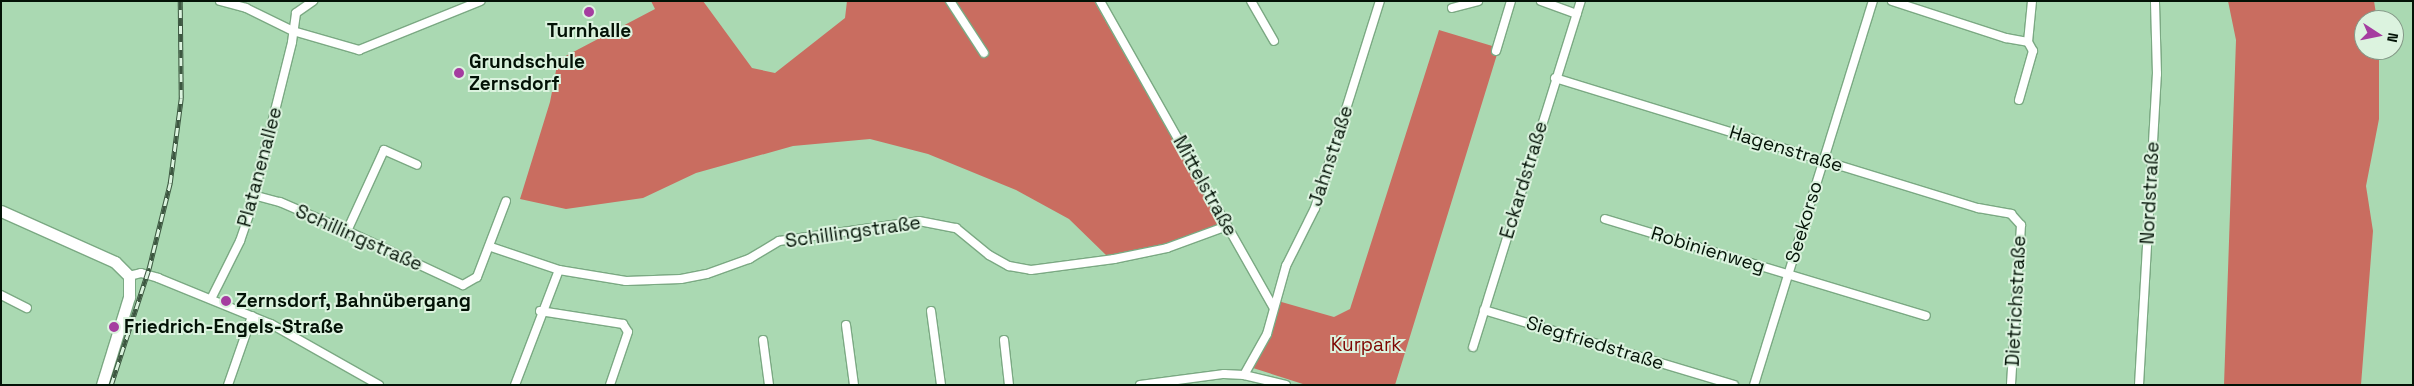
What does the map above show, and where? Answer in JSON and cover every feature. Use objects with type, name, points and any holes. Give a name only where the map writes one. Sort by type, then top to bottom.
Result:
[{"type":"street","points":[[220,1],[246,8],[293,31],[359,50],[480,1]]},
{"type":"street","name":"Platanenallee","points":[[210,299],[240,241],[253,195],[296,13],[313,1]]},
{"type":"street","points":[[950,1],[984,53]]},
{"type":"street","name":"Mittelstraße","points":[[1100,1],[1273,307]]},
{"type":"street","points":[[1251,1],[1274,41]]},
{"type":"street","name":"Jahnstraße","points":[[1273,307],[1286,266],[1315,208],[1380,1]]},
{"type":"street","points":[[1452,8],[1478,1]]},
{"type":"street","points":[[1496,51],[1511,1]]},
{"type":"street","points":[[1541,1],[1577,14]]},
{"type":"street","name":"Eckardstraße","points":[[1472,347],[1555,78],[1581,1]]},
{"type":"street","name":"Seekorso","points":[[1754,385],[1873,1]]},
{"type":"street","points":[[1892,1],[2006,38],[2028,42]]},
{"type":"street","points":[[2019,100],[2033,51],[2028,42],[2032,1]]},
{"type":"street","name":"Nordstraße","points":[[2139,385],[2157,74],[2155,1]]},
{"type":"street","name":"Hagenstraße","points":[[1555,78],[1822,161],[2018,219]]},
{"type":"street","points":[[347,230],[384,150],[417,165]]},
{"type":"street","name":"Schillingstraße","points":[[253,195],[280,202],[347,230],[463,285],[477,278],[490,247],[559,270],[626,281],[681,279],[707,274],[749,259],[779,241],[919,221],[938,222],[956,228],[988,255],[1009,266],[1031,270],[1114,259],[1167,248],[1227,226]]},
{"type":"street","points":[[490,247],[506,201]]},
{"type":"street","points":[[1,211],[115,262],[129,276],[129,297],[102,385]]},
{"type":"street","name":"Robinienweg","points":[[1605,219],[1926,316]]},
{"type":"street","name":"Dietrichstraße","points":[[2011,385],[2021,225],[2018,219]]},
{"type":"street","points":[[515,385],[540,311],[559,270]]},
{"type":"street","points":[[129,276],[147,275],[252,316],[289,334],[378,385]]},
{"type":"street","points":[[1,295],[27,308]]},
{"type":"street","points":[[1244,374],[1267,334],[1273,307]]},
{"type":"street","name":"Siegfriedstraße","points":[[1484,310],[1734,385]]},
{"type":"street","points":[[540,311],[623,324],[628,332],[610,385]]},
{"type":"street","points":[[931,311],[941,385]]},
{"type":"street","points":[[228,385],[252,316]]},
{"type":"street","points":[[846,325],[854,385]]},
{"type":"street","points":[[762,340],[769,385]]},
{"type":"street","points":[[1004,340],[1009,385]]},
{"type":"street","points":[[1140,385],[1204,375],[1244,374],[1286,385]]},
{"type":"green space","points":[[651,1],[703,1],[752,68],[775,73],[845,18],[847,1],[1094,1],[1221,224],[1166,246],[1107,256],[1069,219],[1016,190],[928,154],[870,139],[793,146],[696,173],[643,198],[566,209],[520,199],[550,102],[558,60],[655,9]]},
{"type":"green space","points":[[2228,1],[2374,1],[2375,10],[2354,10],[2354,60],[2379,60],[2379,119],[2366,186],[2373,231],[2361,385],[2224,385],[2236,40]]},
{"type":"green space","name":"Kurpark","points":[[1439,30],[1499,48],[1395,385],[1306,385],[1253,368],[1278,301],[1334,317],[1350,309]]},
{"type":"railway","points":[[111,385],[149,268],[170,183],[181,98],[180,1]]},
{"type":"place","name":"Turnhalle","points":[[589,12]]},
{"type":"place","name":"Grundschule Zernsdorf","points":[[459,73]]},
{"type":"place","name":"Zernsdorf, Bahnübergang","points":[[226,301]]},
{"type":"place","name":"Friedrich-Engels-Straße","points":[[114,327]]}]
